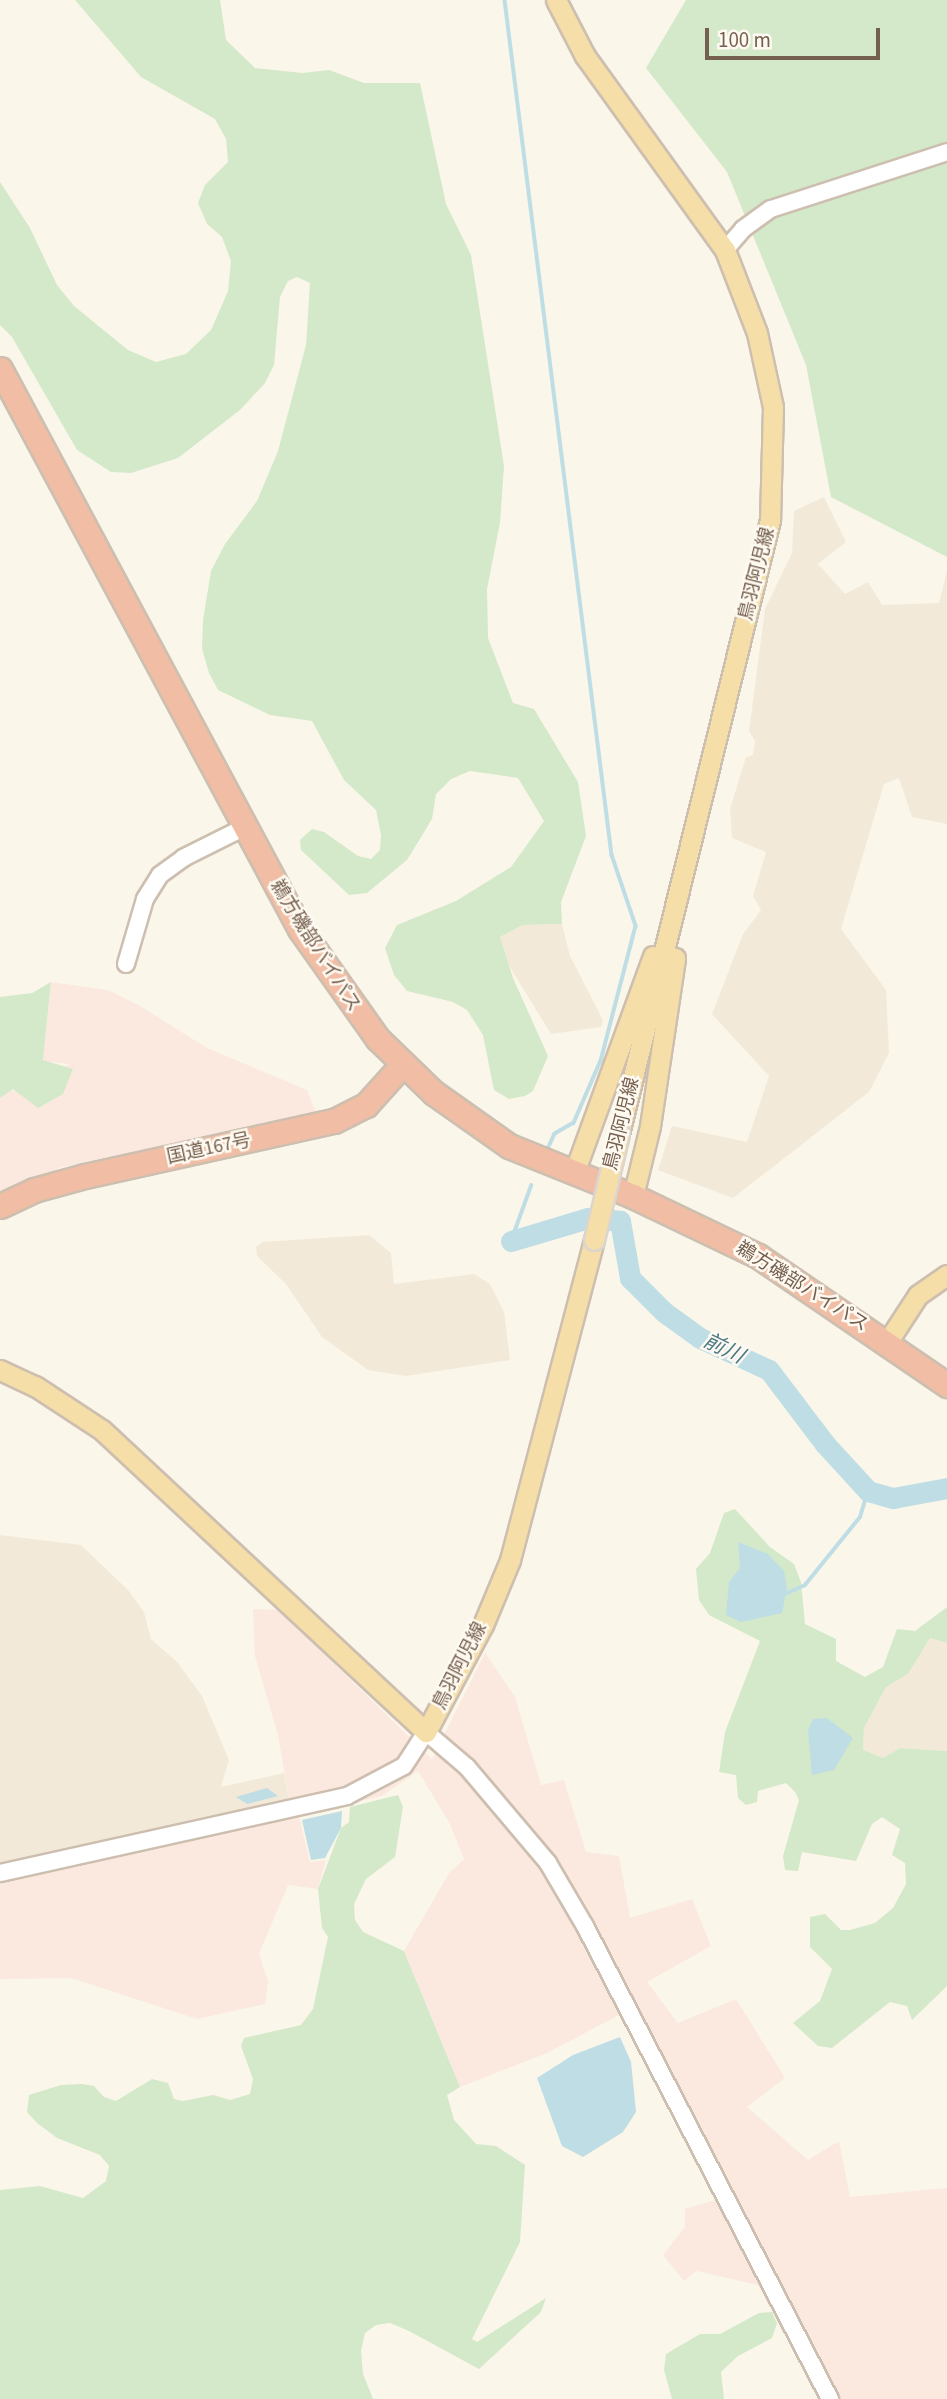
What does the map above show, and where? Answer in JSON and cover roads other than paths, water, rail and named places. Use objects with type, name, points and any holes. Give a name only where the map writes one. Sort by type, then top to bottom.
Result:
[{"type":"highway","name":"鵜方磯部バイパス","points":[[0,369],[245,827],[331,978],[402,1065],[467,1120],[509,1146],[633,1196],[758,1256],[888,1341],[947,1385]]},
{"type":"highway","name":"国道167号","points":[[0,1206],[34,1190],[85,1175],[334,1121],[366,1105],[402,1065]]},
{"type":"main road","name":"鳥羽阿児線","points":[[0,1370],[35,1386],[102,1430],[426,1731],[483,1625],[510,1560],[594,1240],[688,860],[770,520],[774,482],[773,407],[757,333],[725,250],[585,56],[556,0]]},
{"type":"main road","points":[[574,1173],[688,860]]},
{"type":"main road","points":[[633,1196],[650,1126],[688,860]]},
{"type":"main road","points":[[888,1341],[918,1295],[947,1275]]},
{"type":"street","points":[[725,250],[743,229],[771,209],[947,152]]},
{"type":"street","points":[[126,964],[145,899],[160,875],[183,858],[245,827]]},
{"type":"street","points":[[0,1873],[347,1796],[404,1766],[426,1731],[483,1784],[548,1863],[586,1926],[830,2399]]},
{"type":"water","points":[[738,1542],[768,1554],[784,1571],[787,1589],[782,1613],[741,1622],[726,1615],[729,1582],[740,1568]]},
{"type":"water","points":[[827,1718],[853,1738],[834,1770],[812,1775],[808,1730],[813,1719]]},
{"type":"water","points":[[267,1788],[278,1796],[247,1804],[236,1797]]},
{"type":"water","points":[[342,1811],[341,1828],[325,1858],[311,1860],[302,1820]]},
{"type":"water","points":[[620,2037],[631,2062],[636,2112],[623,2132],[583,2157],[562,2146],[537,2078],[573,2055]]},
{"type":"waterway","points":[[505,0],[612,855],[636,926],[601,1061],[574,1123],[555,1134],[548,1149]]},
{"type":"waterway","points":[[511,1241],[531,1186]]},
{"type":"waterway","name":"前川","points":[[511,1241],[588,1218],[620,1221],[630,1278],[664,1312],[700,1338],[769,1370],[825,1444],[868,1491],[893,1498],[947,1488]]},
{"type":"waterway","points":[[783,1595],[805,1585],[860,1517],[868,1491]]}]
